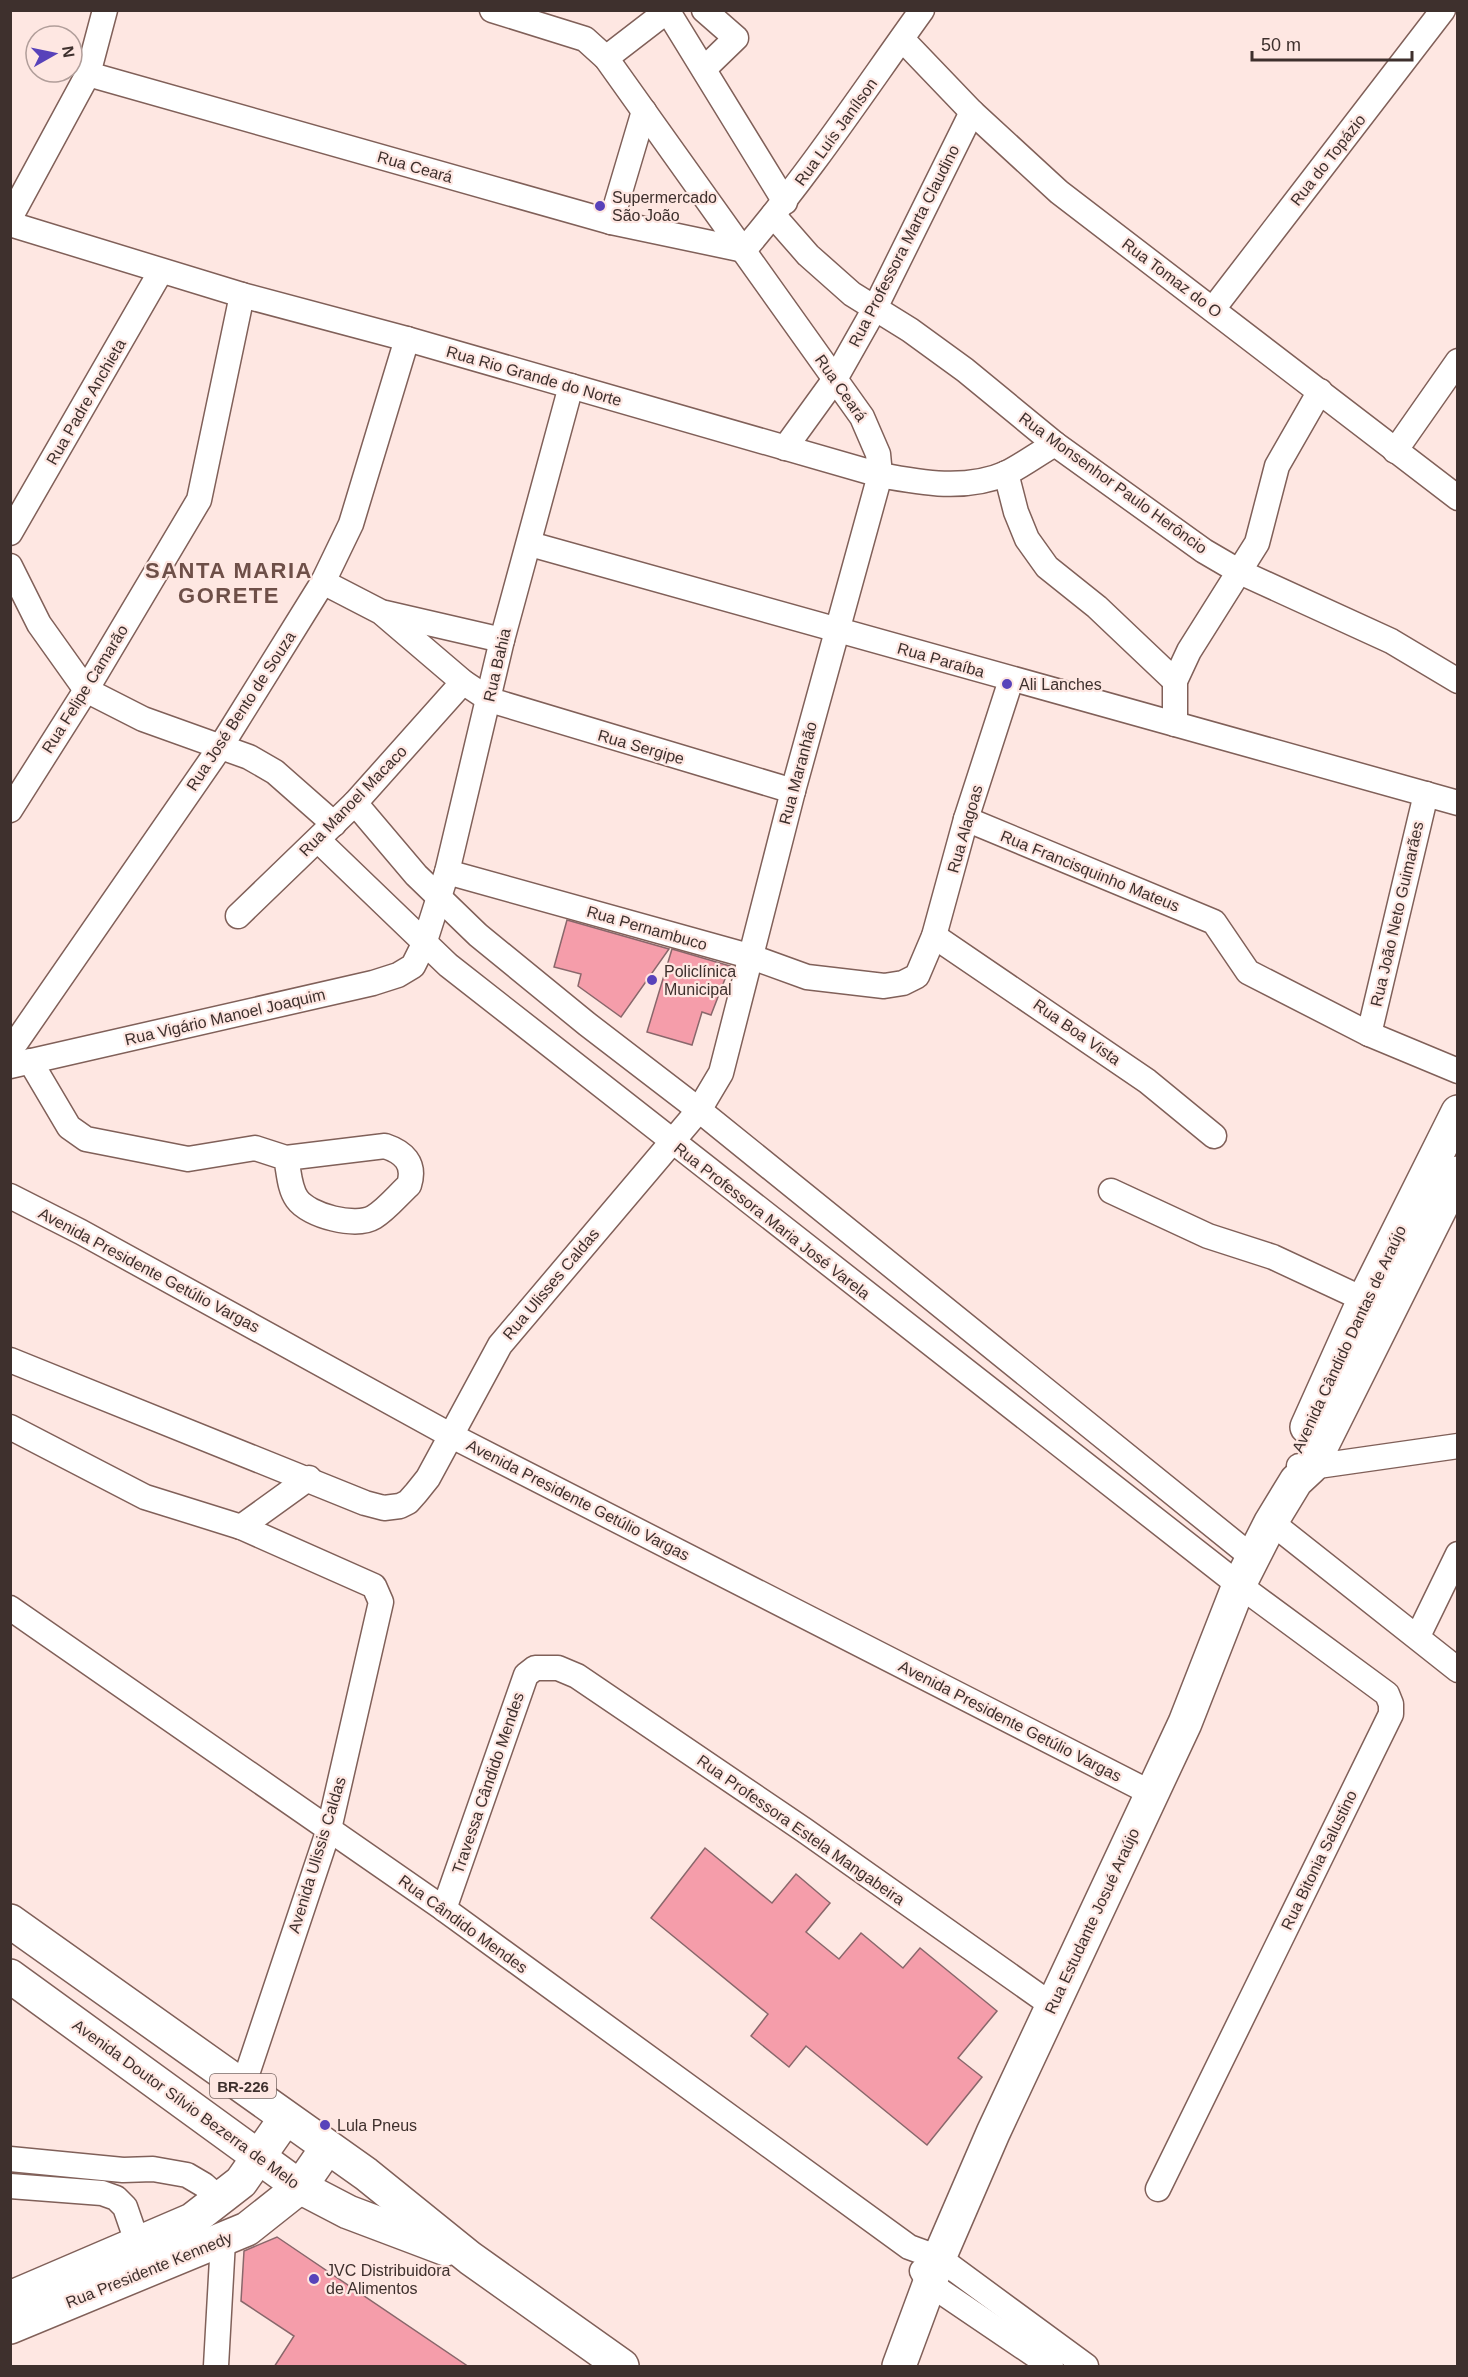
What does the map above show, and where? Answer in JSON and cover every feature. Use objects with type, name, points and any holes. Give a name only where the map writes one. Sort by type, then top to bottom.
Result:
[{"type":"main road","name":"Avenida Cândido Dantas de Araújo","points":[[1299,1471],[1376,1305],[1430,1197],[1458,1112]]},
{"type":"main road","name":"Avenida Cândido Dantas de Araújo","points":[[1430,1197],[1458,1173]]},
{"type":"main road","name":"Rua Estudante Josué Araújo","points":[[899,2367],[926,2263],[993,2133],[1053,2006],[1185,1723],[1246,1571],[1299,1471]]},
{"type":"main road","name":"Avenida Doutor Sílvio Bezerra de Melo","points":[[10,1921],[243,2086],[417,2214],[470,2258],[611,2358],[634,2367]]},
{"type":"main road","name":"Avenida Doutor Sílvio Bezerra de Melo","points":[[10,1976],[300,2187],[348,2212],[470,2258]]},
{"type":"main road","points":[[85,2031],[109,1991]]},
{"type":"main road","name":"Rua Presidente Kennedy","points":[[10,2327],[142,2257],[221,2200],[241,2182],[285,2119]]},
{"type":"main road","name":"Rua Presidente Kennedy","points":[[10,2298],[142,2257],[223,2241],[274,2210],[300,2187],[327,2148]]},
{"type":"street","points":[[10,218],[88,74],[105,10]]},
{"type":"street","name":"Rua Ceará","points":[[492,10],[585,39],[606,58],[871,432],[878,454],[880,475]]},
{"type":"street","points":[[704,10],[736,38],[704,69]]},
{"type":"street","name":"Rua Luís Janílson","points":[[744,250],[779,209],[922,10]]},
{"type":"street","name":"Rua do Topázio","points":[[1213,309],[1443,10]]},
{"type":"street","points":[[606,58],[667,11]]},
{"type":"street","name":"Rua Monsenhor Paulo Herôncio","points":[[667,11],[704,69],[779,209],[808,255],[852,294],[874,310],[910,330],[965,370],[1055,444],[1204,551],[1240,572],[1391,641],[1458,681]]},
{"type":"street","name":"Rua Tomaz do O","points":[[902,39],[972,111],[1059,192],[1458,498]]},
{"type":"street","name":"Rua Ceará","points":[[88,74],[610,222],[744,250]]},
{"type":"street","points":[[610,222],[644,111]]},
{"type":"street","name":"Rua Professora Marta Claudino","points":[[785,448],[835,379],[874,310],[972,111]]},
{"type":"street","name":"Rua Rio Grande do Norte","points":[[10,224],[161,272],[407,339],[880,475],[933,485],[966,484],[1006,473],[1055,444]]},
{"type":"street","name":"Rua Padre Anchieta","points":[[10,533],[161,272]]},
{"type":"street","name":"Rua Felipe Camarão","points":[[10,810],[86,690],[199,500],[242,295]]},
{"type":"street","name":"Rua José Bento de Souza","points":[[17,1060],[221,746],[323,582],[351,524],[407,339]]},
{"type":"street","points":[[1395,451],[1458,361]]},
{"type":"street","name":"Rua Bahia","points":[[424,944],[447,872],[490,700],[502,640],[530,544],[571,386]]},
{"type":"street","points":[[1175,724],[1174,681],[1188,651],[1257,543],[1277,466],[1320,392]]},
{"type":"street","points":[[1006,473],[1024,530],[1047,567],[1097,607],[1174,681]]},
{"type":"street","name":"Rua Maranhão","points":[[721,1073],[749,956],[880,475]]},
{"type":"street","name":"Rua Paraíba","points":[[530,544],[1458,803]]},
{"type":"street","points":[[10,566],[39,624],[86,690]]},
{"type":"street","points":[[323,582],[381,612],[502,640]]},
{"type":"street","name":"Rua Sergipe","points":[[381,612],[463,682],[490,700],[793,791]]},
{"type":"street","name":"Rua Alagoas","points":[[917,976],[934,936],[966,819],[1011,680]]},
{"type":"street","name":"Rua Manoel Macaco","points":[[238,916],[355,803],[463,682]]},
{"type":"street","name":"Rua Professora Maria José Varela","points":[[86,690],[143,719],[221,746],[275,772],[424,944],[671,1142],[1246,1571]]},
{"type":"street","name":"Rua João Neto Guimarães","points":[[1369,1034],[1426,794]]},
{"type":"street","points":[[355,803],[438,898],[478,935],[578,1017],[699,1110],[1246,1571]]},
{"type":"street","name":"Rua Francisquinho Mateus","points":[[966,819],[1214,922],[1248,972],[1369,1034]]},
{"type":"street","name":"Rua Pernambuco","points":[[447,872],[749,956],[807,977],[884,986],[903,983],[917,976]]},
{"type":"street","name":"Rua Boa Vista","points":[[934,936],[1138,1075],[1214,1136]]},
{"type":"street","name":"Rua Vigário Manoel Joaquim","points":[[17,1060],[373,983],[398,975],[413,966],[424,944]]},
{"type":"street","points":[[1369,1034],[1458,1071]]},
{"type":"street","points":[[17,1060],[69,1127],[86,1139],[188,1158],[255,1148],[286,1158],[385,1146],[400,1151],[408,1159],[411,1179],[409,1185],[374,1216],[359,1222],[345,1222],[310,1209],[298,1200],[292,1189],[286,1158]]},
{"type":"street","name":"Rua Ulisses Caldas","points":[[309,1478],[365,1503],[384,1508],[400,1506],[408,1502],[428,1478],[500,1345],[699,1110],[721,1073]]},
{"type":"street","points":[[1112,1191],[1208,1236],[1273,1257],[1376,1305]]},
{"type":"street","name":"Avenida Presidente Getúlio Vargas","points":[[10,1196],[450,1435],[1151,1793]]},
{"type":"street","points":[[10,1360],[309,1478]]},
{"type":"street","points":[[10,1427],[146,1497],[241,1527],[309,1478]]},
{"type":"street","points":[[1299,1471],[1458,1446]]},
{"type":"street","points":[[1271,1522],[1418,1636],[1458,1670]]},
{"type":"street","name":"Avenida Ulissis Caldas","points":[[241,1527],[374,1586],[381,1602],[328,1830],[243,2086]]},
{"type":"street","points":[[1418,1636],[1458,1554]]},
{"type":"street","name":"Rua Bitonia Salustino","points":[[1158,2189],[1390,1714],[1391,1704],[1387,1694],[1246,1571]]},
{"type":"street","name":"Rua Cândido Mendes","points":[[10,1608],[444,1910],[1056,2361],[1086,2367]]},
{"type":"street","name":"Travessa Cândido Mendes","points":[[444,1910],[526,1675],[535,1668],[543,1667]]},
{"type":"street","name":"Rua Professora Estela Mangabeira","points":[[543,1667],[578,1676],[804,1830],[1053,2006]]},
{"type":"street","points":[[10,2159],[104,2169],[153,2169],[187,2175],[204,2185],[221,2200]]},
{"type":"street","points":[[102,2193],[104,2169]]},
{"type":"street","points":[[10,2186],[102,2193],[116,2198],[125,2207],[142,2257]]},
{"type":"street","points":[[216,2367],[223,2241]]},
{"type":"building","points":[[567,920],[669,949],[621,1017],[578,986],[581,974],[554,967]]},
{"type":"building","points":[[672,949],[730,966],[711,1015],[702,1012],[692,1045],[647,1032]]},
{"type":"building","points":[[705,1848],[772,1903],[796,1874],[830,1903],[806,1932],[839,1959],[861,1933],[903,1968],[920,1948],[997,2011],[958,2058],[982,2077],[927,2145],[806,2046],[789,2067],[751,2036],[768,2014],[651,1918]]},
{"type":"building","name":"JVC Distribuidora de Alimentos","points":[[277,2237],[469,2367],[274,2367],[294,2336],[241,2301],[244,2251]]},
{"type":"place","name":"Supermercado São João","points":[[600,206]]},
{"type":"place","name":"Ali Lanches","points":[[1007,684]]},
{"type":"place","name":"Policlínica Municipal","points":[[652,980]]},
{"type":"place","name":"Lula Pneus","points":[[325,2125]]},
{"type":"place","name":"JVC Distribuidora de Alimentos","points":[[314,2279]]},
{"type":"district","name":"SANTA MARIA GORETE","points":[[229,582]]}]
